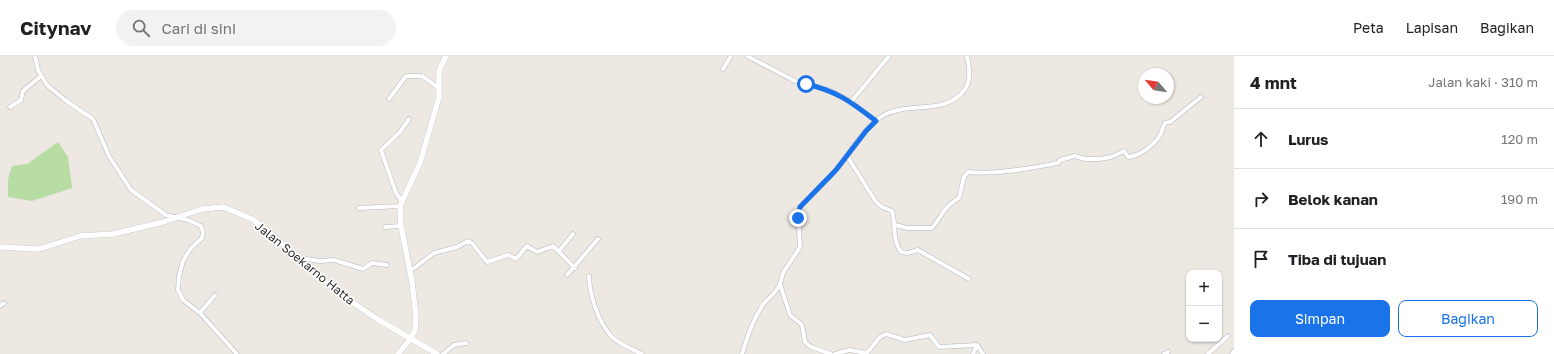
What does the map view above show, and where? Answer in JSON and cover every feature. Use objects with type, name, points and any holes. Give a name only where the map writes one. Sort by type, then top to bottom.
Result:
[{"type":"street","points":[[35,56],[41,76],[48,85],[64,100],[93,120],[103,139],[109,156],[131,190],[157,209],[176,218],[198,224],[203,232],[199,242],[191,248],[183,261],[178,284],[183,300],[200,313],[237,354]]},
{"type":"street","points":[[398,354],[411,338],[415,330],[416,317],[410,272],[401,226],[401,203],[420,163],[439,97],[439,71],[446,56]]},
{"type":"street","points":[[723,69],[731,56]]},
{"type":"street","points":[[747,56],[795,81],[831,91],[851,102],[876,121]]},
{"type":"street","points":[[851,102],[889,56]]},
{"type":"street","points":[[742,354],[761,307],[776,293],[783,273],[800,247],[799,209],[832,175],[866,131],[876,121],[891,112],[906,108],[939,105],[960,95],[970,79],[967,56]]},
{"type":"street","points":[[10,107],[21,100],[23,91],[41,76]]},
{"type":"street","points":[[389,99],[406,76],[422,76],[440,89]]},
{"type":"street","points":[[895,225],[907,228],[932,228],[950,202],[959,198],[964,177],[968,172],[992,174],[1003,170],[1058,163],[1060,160],[1075,156],[1085,159],[1100,159],[1111,157],[1124,150],[1128,157],[1142,153],[1160,135],[1165,123],[1170,122],[1201,97]]},
{"type":"street","points":[[401,203],[381,150],[400,132],[409,119]]},
{"type":"street","points":[[847,156],[878,204],[892,211],[895,225],[894,234],[901,252],[908,253],[918,250],[969,279]]},
{"type":"street","points":[[359,208],[401,203]]},
{"type":"street","name":"Jalan Soekarno Hatta","points":[[0,247],[39,249],[80,236],[113,234],[214,207],[223,207],[234,210],[252,219],[339,293],[377,319],[438,354]]},
{"type":"street","points":[[385,227],[401,226]]},
{"type":"street","points":[[559,251],[573,234]]},
{"type":"street","points":[[567,276],[598,239]]},
{"type":"street","points":[[410,272],[434,253],[457,247],[468,241],[472,243],[487,262],[508,255],[516,259],[527,246],[537,252],[555,246],[563,258],[575,268]]},
{"type":"street","points":[[299,258],[320,261],[334,260],[363,269],[372,263],[388,265]]},
{"type":"street","points":[[589,276],[589,284],[593,299],[609,333],[616,340],[642,354]]},
{"type":"street","points":[[780,284],[790,315],[802,325],[805,342],[811,347],[831,354]]},
{"type":"street","points":[[200,313],[215,295]]},
{"type":"street","points":[[835,354],[844,350],[867,353],[880,337],[886,334],[905,340],[930,335],[938,347],[976,345]]},
{"type":"street","points":[[1208,354],[1228,336]]},
{"type":"street","points":[[443,354],[454,345],[466,343]]},
{"type":"street","points":[[973,354],[976,345]]},
{"type":"street","points":[[976,345],[983,354]]},
{"type":"green space","points":[[58,142],[68,157],[72,188],[32,201],[8,197],[8,179],[12,166],[27,164]]},
{"type":"route","points":[[798,218],[800,207],[836,170],[866,131],[876,121],[851,102],[831,91],[806,84]]}]
